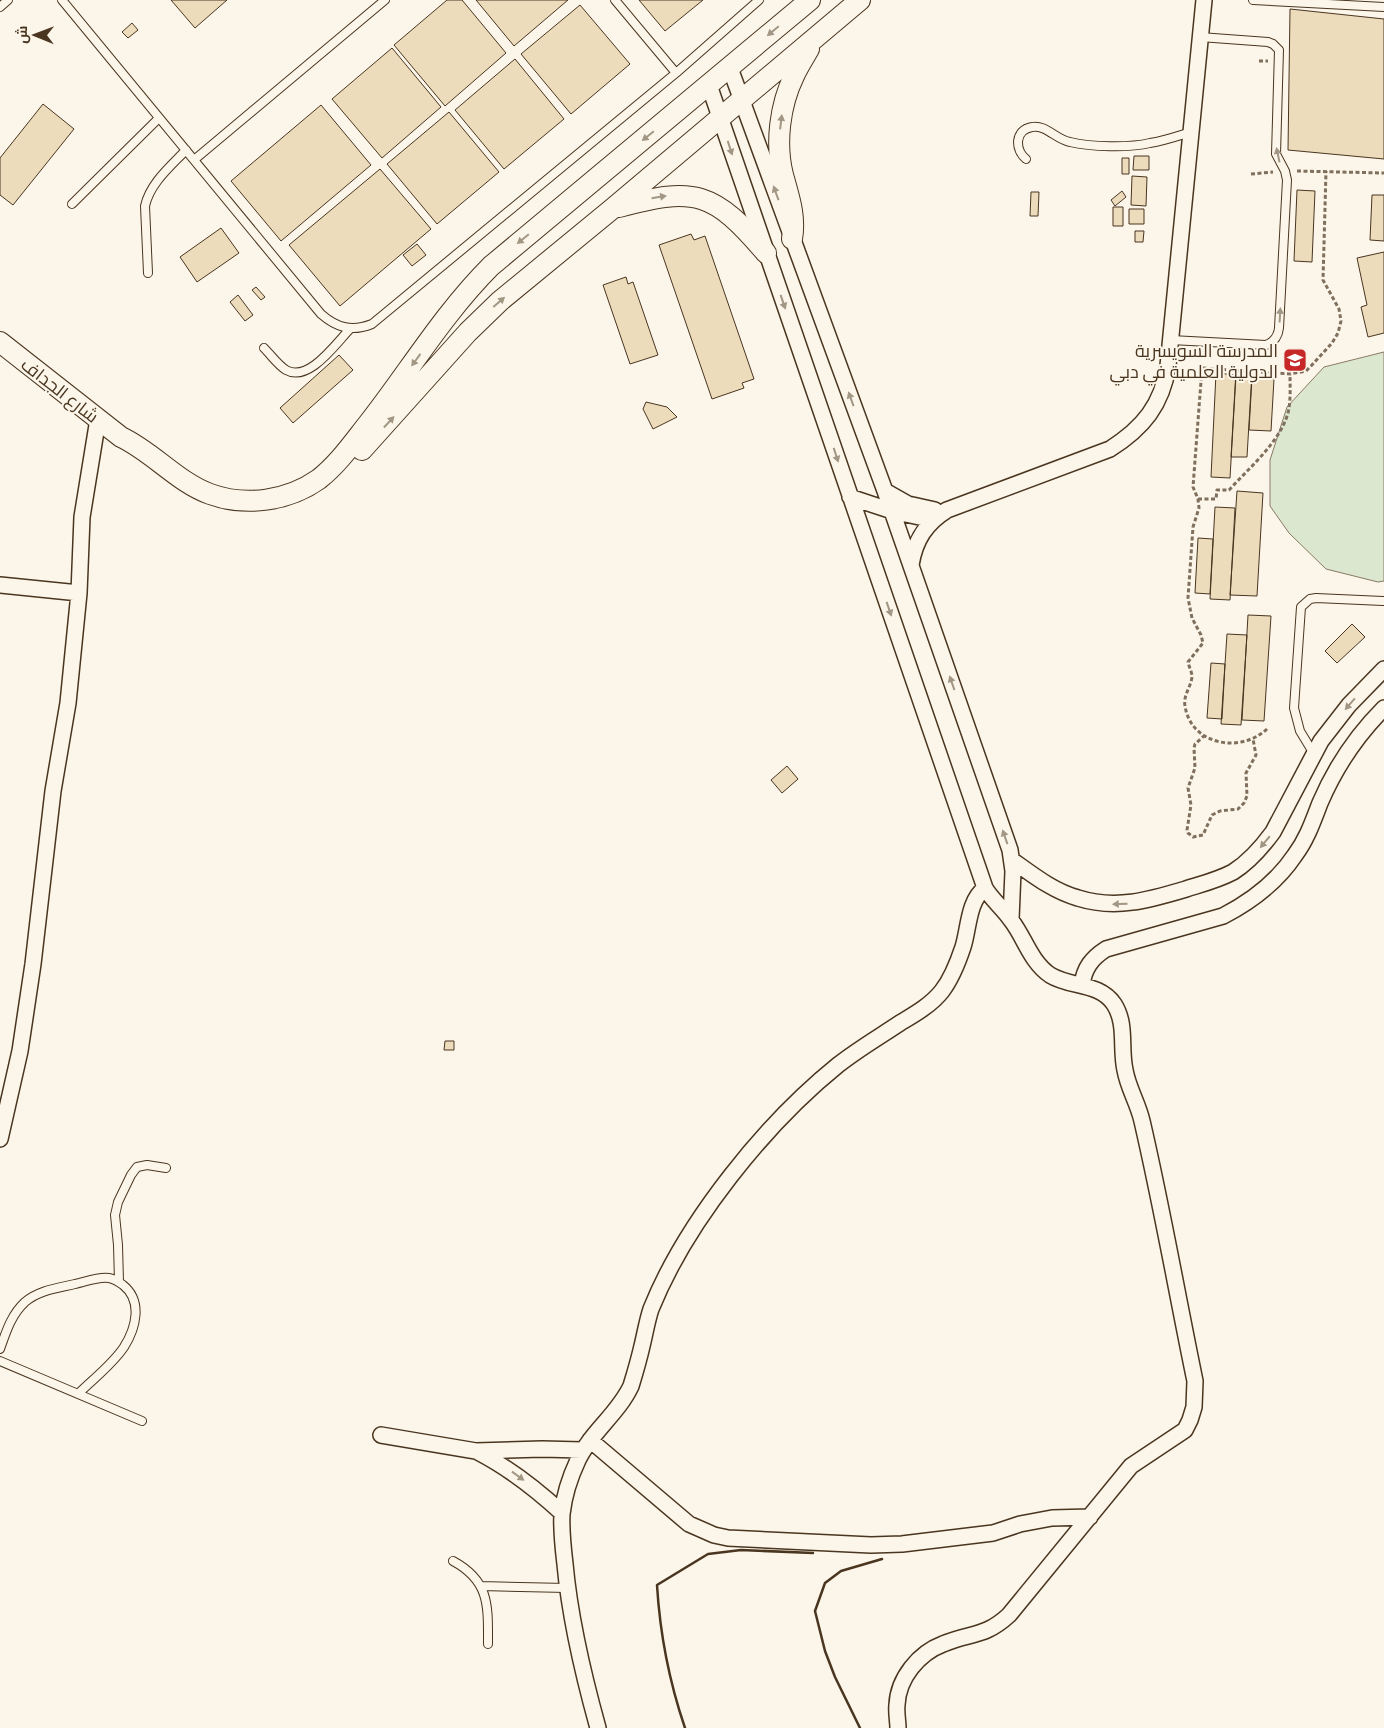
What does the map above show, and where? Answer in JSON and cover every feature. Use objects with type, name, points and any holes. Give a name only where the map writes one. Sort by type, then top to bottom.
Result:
[{"type":"street","points":[[121,437],[138,445],[196,488],[219,496],[242,501],[259,501],[274,499],[305,488],[331,469],[342,457],[389,397],[456,305],[490,266],[810,0]]},
{"type":"street","points":[[121,437],[136,454],[176,487],[206,506],[223,511],[249,514],[276,512],[293,507],[309,499],[337,477],[484,316],[860,0]]},
{"type":"street","points":[[911,566],[915,545],[920,536],[933,520],[947,510],[1110,450],[1139,428],[1159,399],[1166,382],[1171,340],[1204,0]]},
{"type":"street","points":[[792,239],[794,229],[793,209],[782,173],[780,155],[781,120],[786,97],[794,75],[818,36]]},
{"type":"street","points":[[730,68],[885,491],[1010,850],[1013,884],[1011,920]]},
{"type":"street","points":[[710,85],[984,888],[1011,920],[1031,955],[1044,971],[1062,981],[1093,988],[1104,994],[1113,1002],[1119,1013],[1122,1025],[1125,1072],[1142,1120],[1194,1381],[1195,1394],[1192,1414],[1185,1430],[1131,1466],[1009,1615],[1000,1623],[980,1634],[943,1644],[923,1655],[915,1663],[905,1678],[899,1694],[897,1705],[898,1728]]},
{"type":"street","points":[[612,209],[673,195],[696,197],[710,202],[732,216],[766,253]]},
{"type":"street","name":"شارع الجداف","points":[[0,342],[121,437]]},
{"type":"street","points":[[0,1139],[20,1051],[33,964],[53,791],[68,703],[79,593],[82,517],[98,419]]},
{"type":"street","points":[[885,491],[914,506],[934,510],[947,510]]},
{"type":"street","points":[[850,497],[892,511],[933,520]]},
{"type":"street","points":[[0,585],[79,593]]},
{"type":"street","points":[[1012,860],[1064,894],[1096,903],[1113,904],[1147,901],[1218,879],[1234,871],[1246,862],[1269,838],[1321,741],[1349,705],[1384,669]]},
{"type":"street","points":[[1082,985],[1083,976],[1092,960],[1106,949],[1223,916],[1240,907],[1271,883],[1284,869],[1306,838],[1320,803],[1345,756],[1360,735],[1384,708]]},
{"type":"street","points":[[598,1728],[577,1644],[567,1588],[562,1541],[562,1514],[569,1484],[586,1445],[626,1397],[632,1386],[651,1310],[672,1267],[706,1211],[775,1123],[807,1091],[839,1064],[921,1010],[942,991],[957,964],[974,901],[984,888]]},
{"type":"street","points":[[381,1435],[476,1451],[542,1449],[586,1445],[689,1524],[708,1533],[728,1538],[871,1545],[902,1544],[993,1533],[1020,1524],[1052,1518],[1090,1518]]},
{"type":"street","points":[[476,1451],[519,1476],[562,1514]]},
{"type":"lane","points":[[0,7],[8,0]]},
{"type":"lane","points":[[62,0],[321,314],[334,324],[350,329],[372,324],[676,72],[759,0]]},
{"type":"lane","points":[[194,160],[385,0]]},
{"type":"lane","points":[[615,0],[676,72]]},
{"type":"lane","points":[[1254,0],[1384,7]]},
{"type":"lane","points":[[1171,340],[1266,345],[1270,344],[1277,337],[1279,328],[1286,180],[1285,171],[1276,154],[1279,50],[1268,42],[1200,37]]},
{"type":"lane","points":[[72,204],[159,118]]},
{"type":"lane","points":[[1026,159],[1018,149],[1019,136],[1024,130],[1036,126],[1043,128],[1058,138],[1073,143],[1129,146],[1152,143],[1191,132]]},
{"type":"lane","points":[[148,273],[145,206],[147,198],[151,190],[186,150]]},
{"type":"lane","points":[[264,348],[286,370],[301,372],[314,367],[350,329]]},
{"type":"lane","points":[[1314,754],[1300,731],[1294,708],[1300,607],[1304,602],[1316,598],[1384,601]]},
{"type":"lane","points":[[119,1282],[115,1214],[118,1202],[131,1175],[137,1168],[146,1165],[166,1168]]},
{"type":"lane","points":[[0,1349],[12,1317],[22,1305],[34,1296],[44,1291],[102,1278],[119,1282],[126,1287],[134,1301],[136,1317],[129,1339],[116,1358],[78,1394]]},
{"type":"lane","points":[[0,1361],[142,1421]]},
{"type":"lane","points":[[453,1561],[473,1575],[486,1597],[488,1644]]},
{"type":"lane","points":[[481,1586],[567,1588]]},
{"type":"path","points":[[1267,729],[1244,743],[1225,743],[1205,736],[1197,730],[1184,705],[1192,677],[1188,662],[1202,643],[1201,635],[1192,618],[1188,591],[1192,527],[1199,508],[1198,499],[1193,487],[1202,368],[1290,374],[1306,370],[1311,366],[1332,343],[1338,333],[1341,321],[1339,309],[1324,280],[1326,171],[1384,173]]},
{"type":"path","points":[[1198,499],[1216,499],[1217,490],[1229,490],[1276,438],[1288,413],[1290,374]]},
{"type":"path","points":[[1205,736],[1195,744],[1195,768],[1188,788],[1191,805],[1187,830],[1190,836],[1196,838],[1203,835],[1212,815],[1220,811],[1238,808],[1244,803],[1246,796],[1246,773],[1256,755],[1253,739]]},
{"type":"green space","points":[[1384,352],[1384,581],[1378,582],[1326,569],[1289,533],[1270,506],[1270,460],[1287,407],[1324,367]]},
{"type":"building","points":[[171,0],[227,0],[195,28]]},
{"type":"building","points":[[447,0],[462,0],[506,53],[445,106],[394,45]]},
{"type":"building","points":[[476,0],[568,0],[514,46]]},
{"type":"building","points":[[639,0],[703,0],[665,31]]},
{"type":"building","points":[[580,5],[630,64],[571,114],[521,54]]},
{"type":"building","points":[[1290,9],[1384,19],[1384,159],[1288,150]]},
{"type":"building","points":[[132,23],[138,30],[128,38],[122,32]]},
{"type":"building","points":[[392,48],[441,107],[382,158],[332,99]]},
{"type":"building","points":[[515,59],[564,119],[504,169],[455,110]]},
{"type":"building","points":[[43,104],[74,129],[13,205],[0,195],[0,158]]},
{"type":"building","points":[[321,105],[371,165],[281,241],[231,181]]},
{"type":"building","points":[[449,112],[499,172],[437,224],[387,164]]},
{"type":"building","points":[[1134,156],[1149,156],[1149,170],[1133,170]]},
{"type":"building","points":[[1122,158],[1129,158],[1129,174],[1122,174]]},
{"type":"building","points":[[380,169],[431,229],[340,306],[289,245]]},
{"type":"building","points":[[1132,176],[1147,177],[1146,206],[1131,205]]},
{"type":"building","points":[[1297,190],[1315,191],[1312,262],[1294,261]]},
{"type":"building","points":[[1122,191],[1126,197],[1115,206],[1111,200]]},
{"type":"building","points":[[1031,192],[1039,192],[1038,216],[1030,216]]},
{"type":"building","points":[[1372,195],[1384,195],[1384,241],[1370,240]]},
{"type":"building","points":[[1113,207],[1123,207],[1123,226],[1113,226]]},
{"type":"building","points":[[1129,209],[1144,209],[1144,224],[1129,224]]},
{"type":"building","points":[[221,228],[239,253],[197,282],[180,257]]},
{"type":"building","points":[[1135,231],[1144,231],[1143,242],[1135,242]]},
{"type":"building","points":[[691,234],[694,240],[705,236],[754,379],[742,383],[744,388],[712,399],[659,245]]},
{"type":"building","points":[[417,244],[426,255],[412,266],[403,255]]},
{"type":"building","points":[[1384,252],[1384,333],[1368,337],[1361,307],[1367,305],[1357,258]]},
{"type":"building","points":[[626,277],[628,284],[633,282],[658,355],[630,364],[603,285]]},
{"type":"building","points":[[256,287],[265,297],[261,300],[252,290]]},
{"type":"building","points":[[238,295],[253,315],[245,321],[230,302]]},
{"type":"building","points":[[339,355],[353,370],[293,423],[280,408]]},
{"type":"building","points":[[1236,371],[1252,372],[1247,457],[1231,457]]},
{"type":"building","points":[[1216,373],[1236,375],[1230,478],[1211,477]]},
{"type":"building","points":[[1252,378],[1274,379],[1271,431],[1249,430]]},
{"type":"building","points":[[646,402],[667,407],[677,417],[653,429],[643,409]]},
{"type":"building","points":[[1237,491],[1263,493],[1257,596],[1230,595]]},
{"type":"building","points":[[1215,507],[1235,508],[1230,600],[1210,599]]},
{"type":"building","points":[[1198,538],[1213,539],[1210,594],[1195,593]]},
{"type":"building","points":[[1248,615],[1271,616],[1264,721],[1242,720]]},
{"type":"building","points":[[1352,624],[1365,637],[1337,663],[1325,651]]},
{"type":"building","points":[[1227,634],[1247,635],[1241,725],[1221,724]]},
{"type":"building","points":[[1211,663],[1225,664],[1222,719],[1207,718]]},
{"type":"building","points":[[787,766],[798,779],[782,793],[771,780]]},
{"type":"building","points":[[445,1041],[454,1041],[454,1050],[444,1050]]},
{"type":"wall","points":[[685,1728],[666,1658],[660,1622],[657,1585],[708,1554],[741,1550],[813,1553]]},
{"type":"wall","points":[[860,1728],[835,1677],[825,1651],[815,1611],[825,1583],[841,1571],[882,1559]]},
{"type":"place","name":"المدرسة السويسرية الدولية العلمية في دبي","points":[[1295,360]]}]
